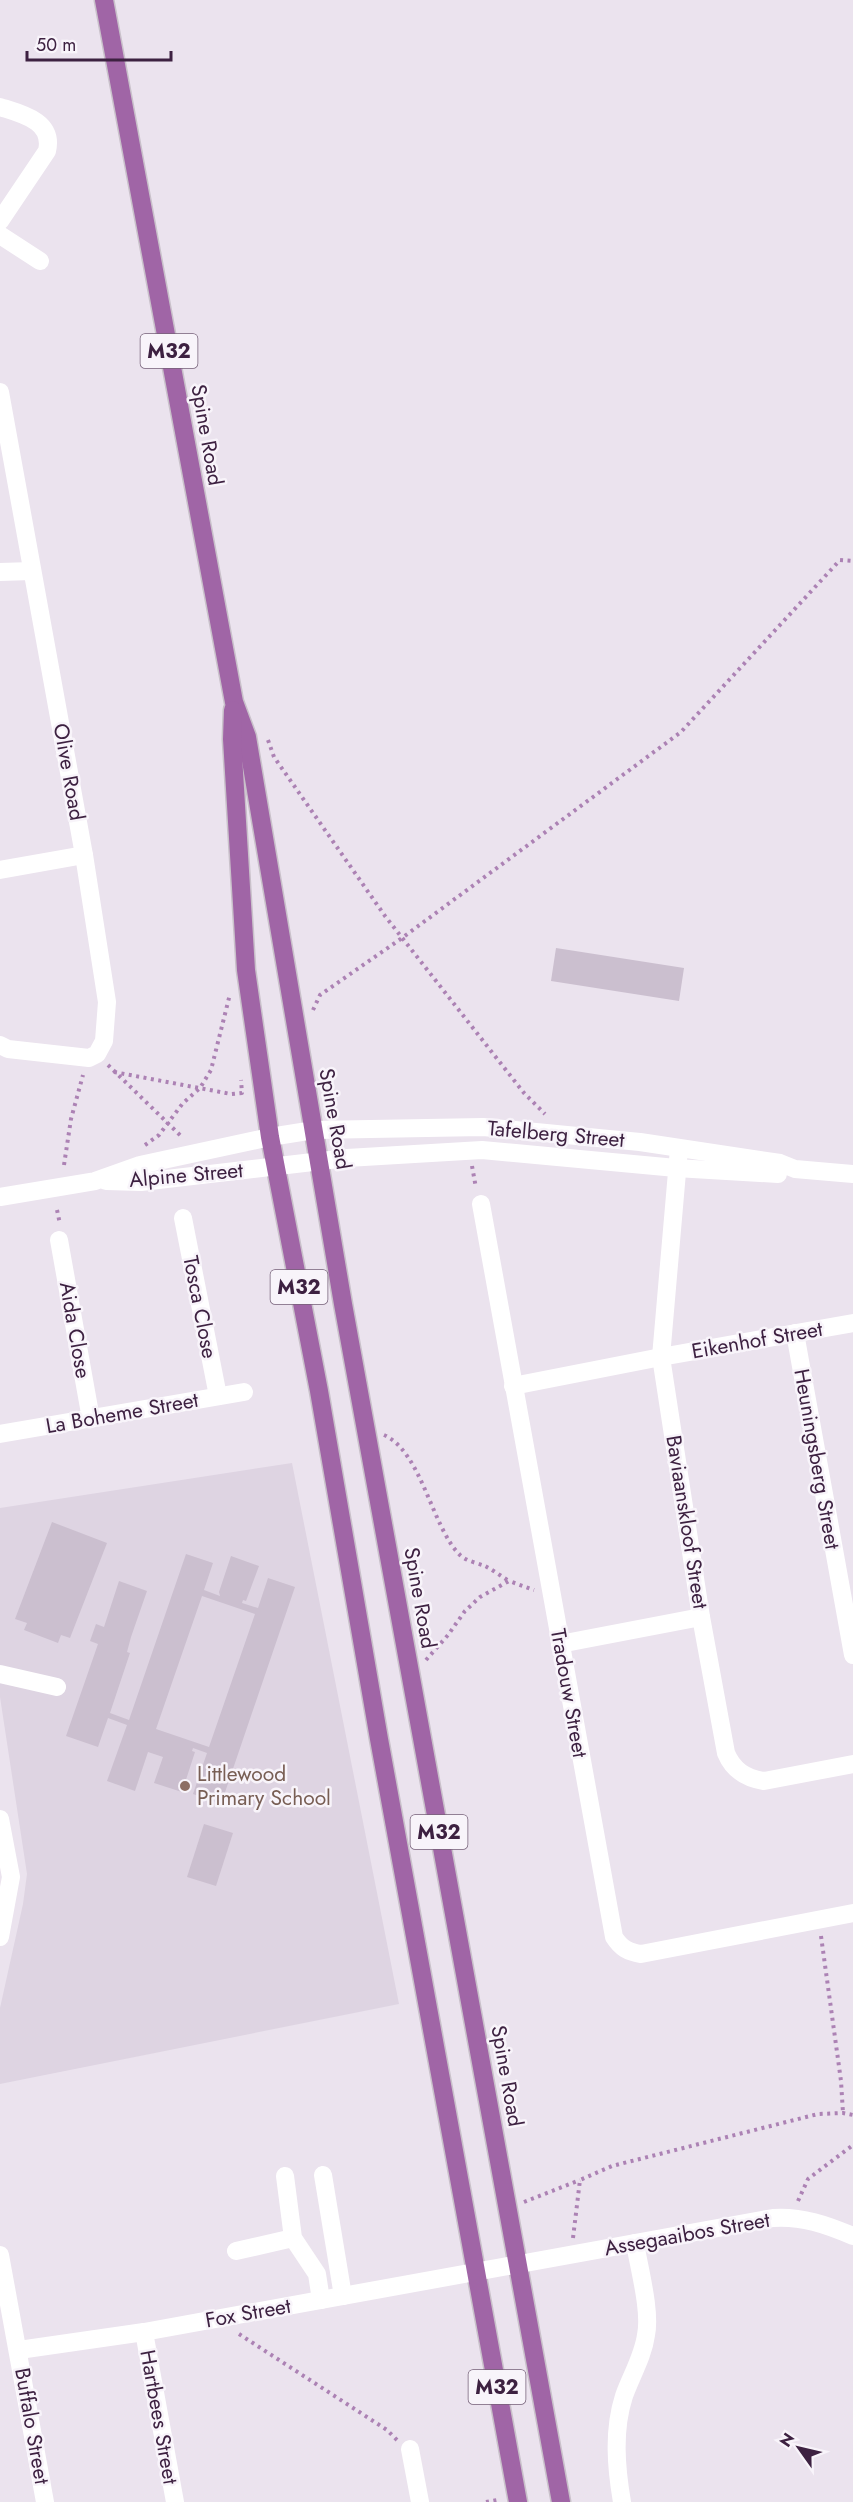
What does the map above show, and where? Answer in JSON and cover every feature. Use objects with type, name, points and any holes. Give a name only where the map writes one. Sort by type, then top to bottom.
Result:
[{"type":"main road","name":"Spine Road","points":[[104,0],[234,702],[247,737],[319,1161],[561,2502]]},
{"type":"main road","name":"Spine Road","points":[[234,702],[232,739],[246,970],[270,1137],[518,2502]]},
{"type":"street","points":[[0,107],[37,121],[47,134],[49,143],[47,151],[0,221]]},
{"type":"street","points":[[0,235],[40,261]]},
{"type":"street","name":"Olive Road","points":[[0,392],[84,855],[107,1002],[104,1041],[93,1056]]},
{"type":"street","points":[[0,572],[32,572]]},
{"type":"street","points":[[0,870],[84,855]]},
{"type":"street","points":[[0,1045],[8,1049],[93,1056]]},
{"type":"street","name":"Tafelberg Street","points":[[270,1137],[314,1131],[483,1127],[640,1142],[780,1163],[795,1168],[853,1174]]},
{"type":"street","name":"Alpine Street","points":[[0,1197],[95,1181],[140,1165],[270,1137]]},
{"type":"street","name":"Baviaanskloof Street","points":[[679,1149],[661,1357],[701,1617],[726,1753],[737,1771],[753,1779],[764,1781],[853,1764]]},
{"type":"street","name":"Tafelberg Street","points":[[277,1167],[319,1161],[482,1150],[676,1168],[778,1174],[795,1168]]},
{"type":"street","name":"Alpine Street","points":[[95,1181],[141,1182],[277,1167]]},
{"type":"street","name":"Tradouw Street","points":[[478,1198],[614,1937],[620,1946],[630,1952],[641,1954],[853,1913]]},
{"type":"street","name":"Tosca Close","points":[[183,1218],[218,1396]]},
{"type":"street","name":"Aida Close","points":[[59,1240],[91,1419]]},
{"type":"street","name":"Eikenhof Street","points":[[513,1386],[853,1323]]},
{"type":"street","name":"Heuningsberg Street","points":[[795,1333],[853,1655]]},
{"type":"street","name":"La Boheme Street","points":[[0,1434],[244,1392]]},
{"type":"street","points":[[560,1644],[701,1617]]},
{"type":"street","points":[[0,1674],[57,1687]]},
{"type":"street","points":[[0,1820],[11,1877],[0,1937]]},
{"type":"street","points":[[322,2175],[343,2296]]},
{"type":"street","points":[[285,2176],[293,2238],[317,2274],[321,2300]]},
{"type":"street","name":"Assegaaibos Street","points":[[477,2272],[791,2217],[830,2226],[853,2236]]},
{"type":"street","points":[[236,2251],[293,2238]]},
{"type":"street","points":[[622,2502],[617,2474],[617,2426],[624,2397],[641,2354],[647,2328],[635,2243]]},
{"type":"street","name":"Buffalo Street","points":[[0,2255],[45,2502]]},
{"type":"street","name":"Fox Street","points":[[19,2350],[144,2332],[477,2272]]},
{"type":"street","name":"Hartbees Street","points":[[144,2332],[175,2502]]},
{"type":"street","points":[[410,2449],[420,2502]]},
{"type":"path","points":[[312,1014],[313,1006],[320,995],[402,938],[681,732],[840,560],[853,561]]},
{"type":"path","points":[[266,735],[274,757],[402,938],[524,1093],[551,1121]]},
{"type":"path","points":[[140,1152],[159,1135],[183,1103],[200,1088],[214,1061],[230,994]]},
{"type":"path","points":[[64,1165],[71,1119],[93,1056],[114,1072],[185,1142]]},
{"type":"path","points":[[114,1072],[231,1094],[242,1093]]},
{"type":"path","points":[[471,1162],[478,1198]]},
{"type":"path","points":[[384,1435],[403,1452],[416,1469],[452,1546],[462,1558],[487,1567],[509,1581],[533,1591],[541,1589]]},
{"type":"path","points":[[426,1660],[465,1611],[480,1597],[509,1581]]},
{"type":"path","points":[[820,1930],[828,1979],[843,2113]]},
{"type":"path","points":[[523,2202],[612,2166],[714,2139],[818,2114],[853,2115]]},
{"type":"path","points":[[798,2202],[808,2179],[853,2145]]},
{"type":"path","points":[[573,2242],[580,2180]]},
{"type":"path","points":[[239,2334],[387,2430],[410,2449]]},
{"type":"path","points":[[486,2502],[497,2500]]},
{"type":"shaded area","name":"Littlewood Primary School","points":[[292,1463],[399,2004],[0,2084],[0,2008],[23,1904],[27,1874],[0,1697],[0,1508]]},
{"type":"building","points":[[556,948],[684,968],[679,1001],[551,981]]},
{"type":"building","points":[[52,1522],[107,1543],[70,1638],[61,1635],[58,1643],[24,1630],[27,1623],[15,1619]]},
{"type":"building","points":[[186,1554],[213,1563],[204,1590],[220,1596],[219,1592],[231,1556],[259,1566],[246,1601],[243,1600],[242,1603],[258,1608],[268,1578],[295,1587],[221,1804],[193,1794],[207,1753],[193,1748],[192,1751],[195,1752],[182,1792],[154,1783],[163,1757],[148,1752],[135,1791],[107,1781],[127,1725],[108,1718],[98,1747],[66,1736],[98,1644],[90,1641],[96,1624],[104,1627],[119,1581],[147,1591],[131,1637],[127,1652],[130,1653],[110,1713],[129,1720]],"holes":[[[202,1596],[255,1614],[209,1747],[156,1729]]]},
{"type":"building","points":[[204,1824],[233,1833],[216,1886],[187,1877]]},
{"type":"place","name":"Littlewood Primary School","points":[[185,1786]]}]
